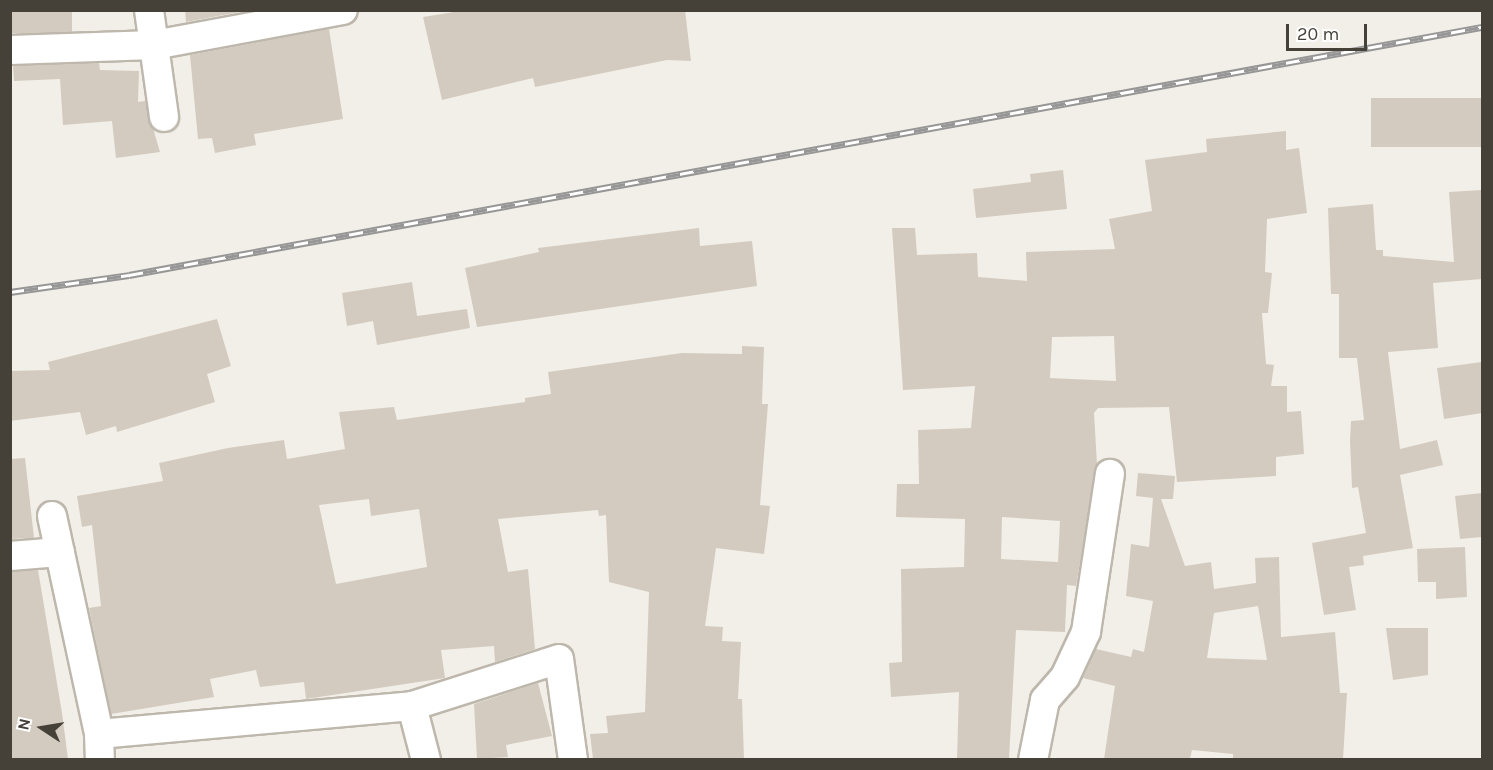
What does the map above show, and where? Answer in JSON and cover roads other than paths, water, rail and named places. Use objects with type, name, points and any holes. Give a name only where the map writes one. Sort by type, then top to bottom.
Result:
[{"type":"street","points":[[149,10],[164,117]]},
{"type":"street","points":[[10,51],[154,45],[343,10]]},
{"type":"street","points":[[1033,759],[1045,700],[1065,677],[1086,632],[1110,474]]},
{"type":"street","points":[[52,516],[100,747],[412,706],[559,659],[573,759]]},
{"type":"street","points":[[10,556],[60,552]]},
{"type":"street","points":[[412,706],[426,759]]},
{"type":"railway","points":[[10,292],[129,275],[1482,27]]}]
